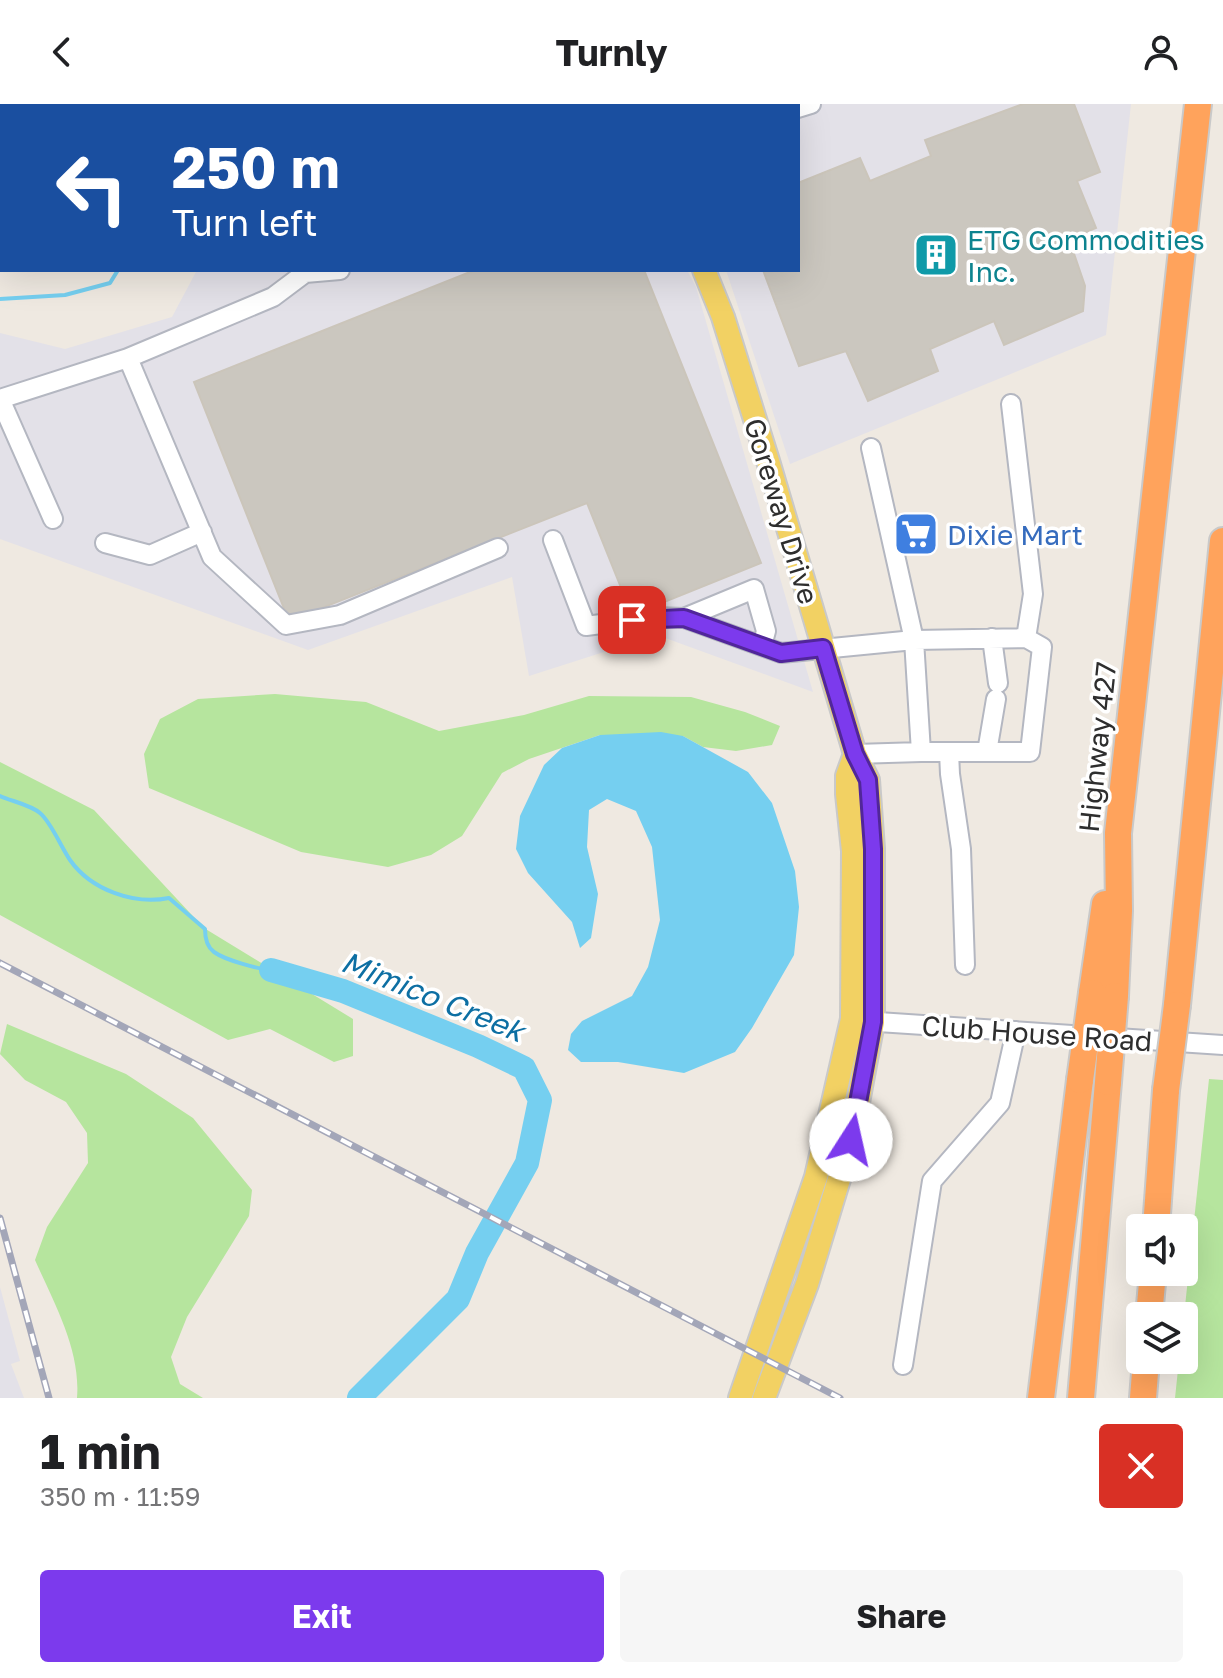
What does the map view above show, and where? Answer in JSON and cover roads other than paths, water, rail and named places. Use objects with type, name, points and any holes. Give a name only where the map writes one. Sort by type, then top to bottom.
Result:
[{"type":"highway","name":"Highway 427","points":[[1081,1398],[1108,1082],[1103,995],[1119,911],[1118,833],[1198,104]]},
{"type":"highway","points":[[1157,1214],[1166,1090],[1223,541]]},
{"type":"highway","points":[[1041,1398],[1080,1080],[1103,995]]},
{"type":"highway","points":[[1143,1398],[1145,1374]]},
{"type":"main road","name":"Goreway Drive","points":[[705,272],[723,317],[855,754],[847,785],[862,1020],[851,1140],[807,1284],[764,1398]]},
{"type":"main road","name":"Goreway Drive","points":[[740,1398],[816,1177],[862,1020]]},
{"type":"street","points":[[53,519],[0,399],[128,358],[273,297],[305,273],[317,272]]},
{"type":"street","points":[[128,358],[212,557],[286,625],[340,615],[498,548]]},
{"type":"street","points":[[1011,404],[1033,594],[1026,638]]},
{"type":"street","points":[[871,448],[914,640],[921,752]]},
{"type":"street","points":[[105,543],[150,555],[202,532]]},
{"type":"street","points":[[553,540],[586,626],[655,617],[684,618],[781,653],[914,640],[992,638],[1026,638],[1042,647],[1030,752],[855,754]]},
{"type":"street","points":[[684,618],[754,589],[766,631],[762,646]]},
{"type":"street","points":[[987,752],[997,691],[992,638]]},
{"type":"street","points":[[949,752],[961,849],[965,965]]},
{"type":"street","name":"Club House Road","points":[[862,1020],[1223,1045]]},
{"type":"street","points":[[903,1365],[932,1181],[1000,1103],[1016,1031]]},
{"type":"water","points":[[661,732],[683,736],[748,772],[772,803],[795,871],[799,907],[794,955],[752,1028],[735,1052],[684,1073],[618,1062],[581,1062],[568,1050],[571,1034],[582,1021],[632,996],[648,967],[660,920],[652,847],[636,811],[607,799],[589,810],[587,847],[598,894],[591,938],[580,948],[572,922],[528,873],[516,849],[520,816],[544,765],[562,748],[600,735]]},
{"type":"waterway","points":[[0,299],[65,295],[110,283],[117,272]]},
{"type":"waterway","name":"Mimico Creek","points":[[0,796],[40,813],[70,860],[89,880],[128,897],[169,898],[205,929],[207,942],[214,952],[242,964],[271,970]]},
{"type":"waterway","name":"Mimico Creek","points":[[271,970],[343,991],[524,1068],[540,1100],[527,1163],[477,1253],[458,1299],[359,1398]]},
{"type":"railway","points":[[0,963],[840,1398]]},
{"type":"railway","points":[[0,1218],[49,1398]]},
{"type":"place","name":"ETG Commodities Inc.","points":[[936,255]]},
{"type":"place","name":"Dixie Mart","points":[[916,534]]}]
